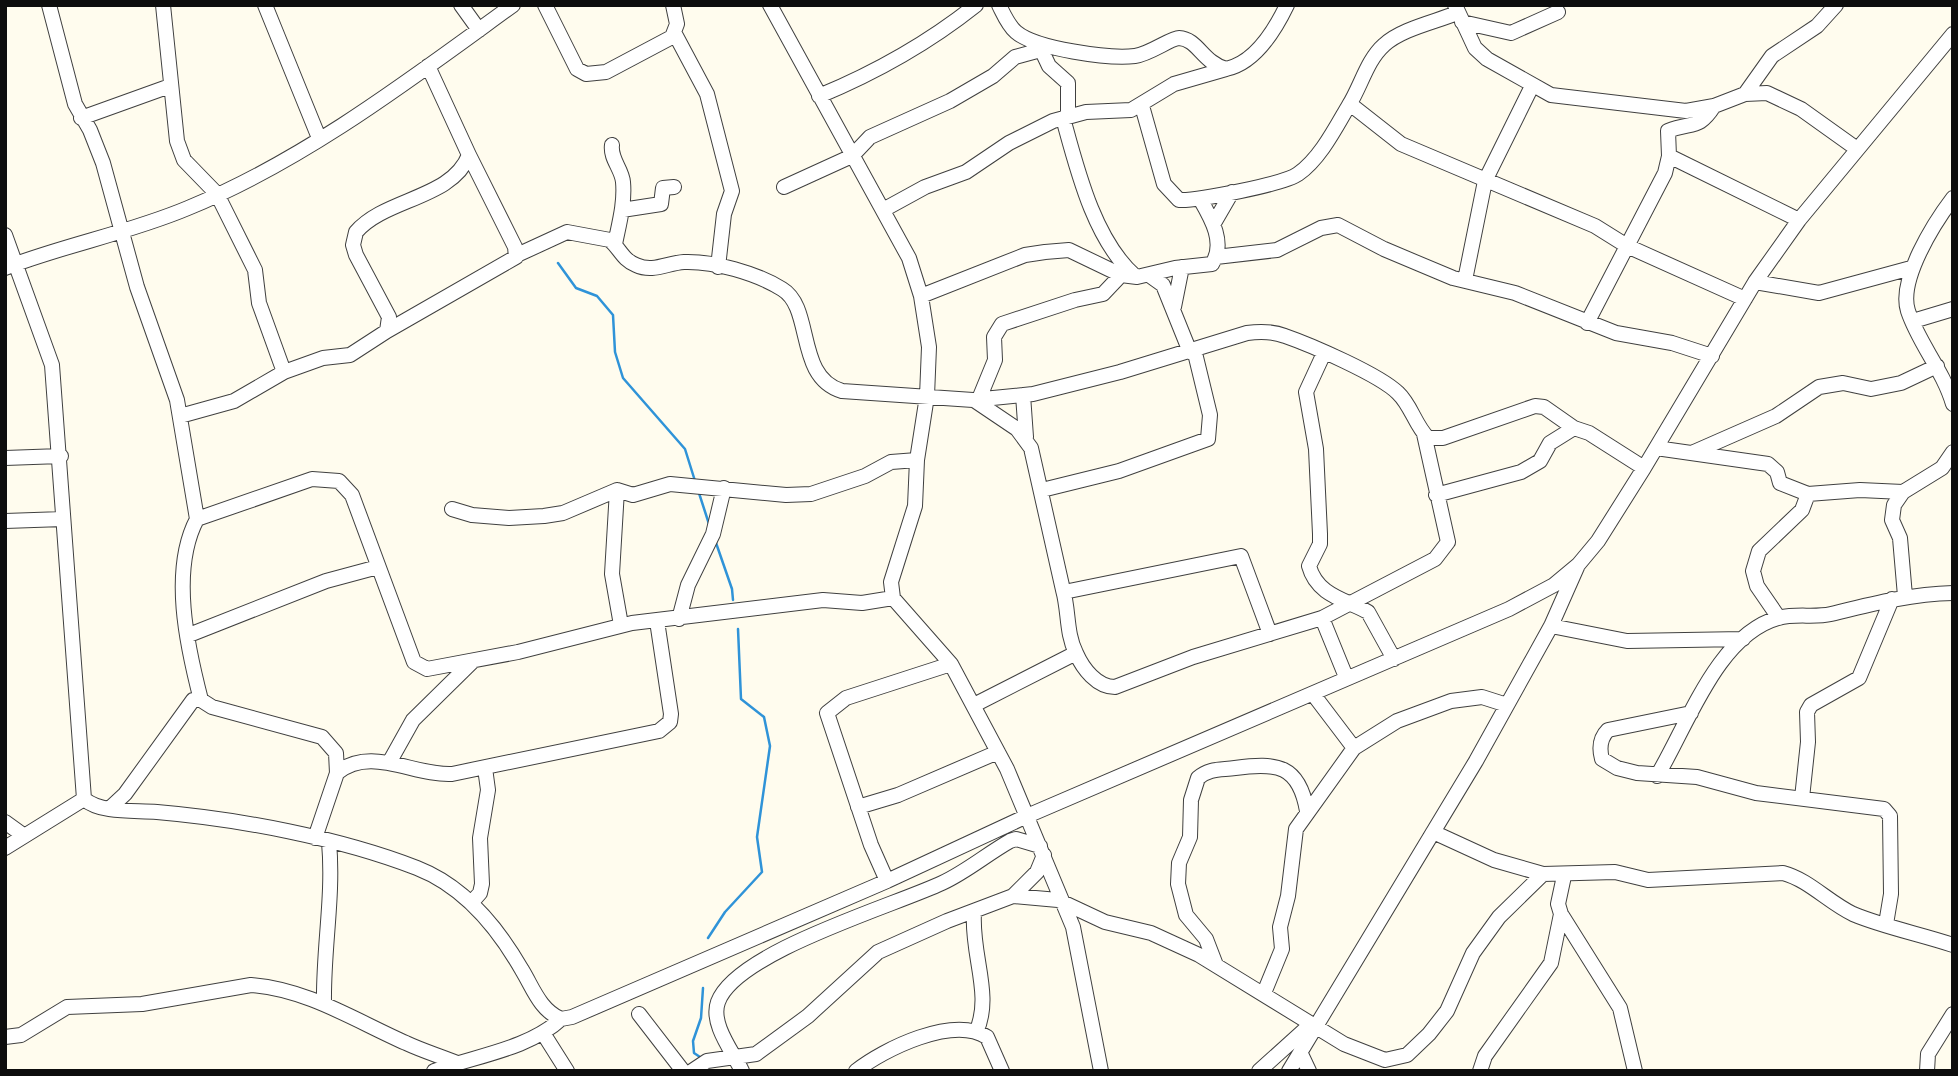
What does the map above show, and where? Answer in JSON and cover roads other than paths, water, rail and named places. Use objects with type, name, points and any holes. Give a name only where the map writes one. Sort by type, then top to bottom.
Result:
[{"type":"street","points":[[49,5],[66,74],[81,118],[90,130],[103,163],[137,287],[174,389],[197,519]]},
{"type":"street","points":[[163,5],[177,141],[184,160],[216,194],[255,270],[259,303],[284,372]]},
{"type":"street","points":[[265,5],[319,138]]},
{"type":"street","points":[[461,5],[479,30]]},
{"type":"street","points":[[11,266],[188,208],[263,171],[319,138],[428,66],[513,5]]},
{"type":"street","points":[[545,5],[569,56],[577,69],[586,74],[600,74],[618,67],[675,34]]},
{"type":"street","points":[[673,5],[677,24],[675,34],[708,94],[732,191],[724,214],[718,267]]},
{"type":"street","points":[[771,5],[909,258],[922,296],[929,347],[927,396],[917,460],[915,506],[891,582],[893,598],[951,664],[998,752],[1027,816],[1073,927],[1101,1071]]},
{"type":"street","points":[[819,96],[903,57],[976,5]]},
{"type":"street","points":[[999,5],[1017,33],[1047,48]]},
{"type":"street","points":[[883,210],[925,187],[966,172],[1009,143],[1065,117],[1131,110],[1142,106],[1164,89],[1245,61],[1266,41],[1287,5]]},
{"type":"street","points":[[1745,94],[1772,56],[1817,26],[1836,5]]},
{"type":"street","points":[[1142,106],[1164,184],[1179,200],[1200,199],[1232,192],[1297,175],[1312,161],[1350,104],[1372,61],[1386,43],[1458,13],[1511,33],[1558,12]]},
{"type":"street","points":[[1458,13],[1481,54],[1551,95],[1686,111],[1714,106],[1745,94],[1767,93],[1801,109],[1857,149]]},
{"type":"street","points":[[434,1071],[543,1032],[561,1019],[572,1017],[705,961],[1027,816],[1509,609],[1554,585],[1578,565],[1598,541],[1755,282],[1799,220],[1953,34]]},
{"type":"street","points":[[784,187],[852,156],[870,137],[950,102],[993,76],[1015,57],[1047,48],[1135,56],[1155,51],[1175,38],[1183,38],[1199,48],[1203,57],[1213,65],[1226,69]]},
{"type":"street","points":[[1042,490],[1119,471],[1208,439],[1210,415],[1192,351],[1163,285],[1120,262],[1077,176],[1065,117],[1068,83],[1049,66],[1047,48]]},
{"type":"street","points":[[1199,75],[1203,57]]},
{"type":"street","points":[[428,66],[517,254]]},
{"type":"street","points":[[81,118],[170,86]]},
{"type":"street","points":[[1465,280],[1485,180],[1532,86]]},
{"type":"street","points":[[1350,104],[1401,144],[1595,226],[1627,246],[1745,299]]},
{"type":"street","points":[[1587,323],[1665,173],[1669,156],[1668,131],[1704,121],[1714,106]]},
{"type":"street","points":[[612,145],[611,153],[623,180],[622,210],[615,244]]},
{"type":"street","points":[[387,331],[389,317],[356,254],[353,244],[356,232],[411,198],[450,181],[464,168],[469,155]]},
{"type":"street","points":[[1669,156],[1799,220]]},
{"type":"street","points":[[622,210],[661,204],[663,188],[674,187]]},
{"type":"street","points":[[1214,223],[1232,192]]},
{"type":"street","points":[[1953,198],[1911,268],[1905,299],[1953,404]]},
{"type":"street","points":[[922,296],[1025,255],[1045,252],[1069,250],[1121,275],[1143,276],[1182,267],[1212,264],[1218,247],[1214,223],[1200,199]]},
{"type":"street","points":[[1216,257],[1277,250],[1321,228],[1338,225],[1384,249],[1465,280],[1515,293],[1587,323],[1616,333],[1712,355]]},
{"type":"street","points":[[180,416],[234,401],[284,372],[323,358],[351,355],[387,331],[511,263],[517,254],[567,232],[610,240],[623,257],[646,269],[684,262],[718,267],[783,289],[791,297],[809,356],[833,388],[976,400],[1023,395],[1192,351],[1247,333],[1265,331],[1285,336],[1324,353],[1393,388],[1406,402],[1428,438],[1443,438],[1535,406],[1544,407],[1574,428],[1590,433],[1644,468]]},
{"type":"street","points":[[5,234],[11,266],[52,365],[61,456],[63,519],[84,799]]},
{"type":"street","points":[[1173,308],[1182,267]]},
{"type":"street","points":[[1755,282],[1819,293],[1911,268]]},
{"type":"street","points":[[976,400],[995,360],[994,337],[1002,324],[1075,300],[1103,294],[1121,275]]},
{"type":"street","points":[[1913,321],[1953,309]]},
{"type":"street","points":[[1324,353],[1306,392],[1316,449],[1320,534],[1320,544],[1309,566],[1322,586],[1348,606],[1368,612],[1394,659]]},
{"type":"street","points":[[1694,452],[1776,416],[1803,394],[1819,387],[1843,383],[1871,389],[1901,383],[1937,366]]},
{"type":"street","points":[[1023,395],[1026,437],[1042,490],[1055,565],[1064,592],[1066,622],[1076,653],[1093,678],[1107,687],[1115,687],[1193,657],[1322,618],[1442,553],[1448,542],[1424,434]]},
{"type":"street","points":[[976,400],[999,414],[1026,437]]},
{"type":"street","points":[[1436,495],[1521,472],[1540,461],[1550,443],[1574,428]]},
{"type":"street","points":[[1656,448],[1768,464],[1777,472],[1780,483],[1808,494],[1844,490],[1903,492]]},
{"type":"street","points":[[1802,798],[1808,742],[1807,712],[1811,705],[1859,678],[1898,598],[1900,538],[1892,513],[1903,492],[1942,468],[1953,452]]},
{"type":"street","points":[[5,458],[61,456]]},
{"type":"street","points":[[452,509],[472,515],[509,518],[544,516],[563,513],[617,490],[633,495],[670,485],[786,495],[811,494],[865,476],[891,462],[917,460]]},
{"type":"street","points":[[201,700],[184,604],[183,556],[188,534],[197,519],[312,479],[339,481],[352,495],[414,662],[427,669],[587,636],[621,625],[823,600],[862,603],[893,598]]},
{"type":"street","points":[[679,619],[688,585],[716,526],[724,488]]},
{"type":"street","points":[[617,490],[612,574],[621,625]]},
{"type":"street","points":[[1779,618],[1756,586],[1753,571],[1759,551],[1802,510],[1808,494]]},
{"type":"street","points":[[5,521],[63,519]]},
{"type":"street","points":[[1064,592],[1241,556],[1270,634]]},
{"type":"street","points":[[1289,1071],[1301,1054],[1312,1026],[1433,832],[1507,705],[1551,626],[1578,565]]},
{"type":"street","points":[[189,635],[326,581],[378,567]]},
{"type":"street","points":[[1657,776],[1721,661],[1743,639],[1779,618],[1830,614],[1898,598],[1953,593]]},
{"type":"street","points":[[1322,618],[1346,677]]},
{"type":"street","points":[[337,772],[363,760],[440,775],[649,734],[670,722],[657,621]]},
{"type":"street","points":[[1551,626],[1628,641],[1743,639]]},
{"type":"street","points":[[974,705],[1076,653]]},
{"type":"street","points":[[388,763],[413,720],[473,661]]},
{"type":"street","points":[[887,881],[858,807],[827,713],[846,698],[951,664]]},
{"type":"street","points":[[1313,694],[1354,748]]},
{"type":"street","points":[[1264,992],[1282,949],[1280,927],[1288,896],[1292,843],[1296,829],[1354,748],[1397,721],[1451,701],[1482,697],[1507,705]]},
{"type":"street","points":[[110,808],[125,794],[193,700],[201,700],[212,707],[322,737],[336,753],[337,772],[322,840],[332,884],[326,915],[324,1003]]},
{"type":"street","points":[[1691,713],[1620,726],[1602,735],[1600,752],[1606,764],[1657,776],[1697,778],[1756,793],[1884,809],[1890,816],[1891,894],[1886,924]]},
{"type":"street","points":[[858,807],[898,795],[998,752]]},
{"type":"street","points":[[1216,965],[1206,939],[1186,915],[1178,884],[1177,871],[1190,837],[1191,800],[1198,778],[1214,770],[1254,765],[1279,768],[1296,778],[1307,811]]},
{"type":"street","points":[[472,902],[480,893],[482,884],[480,838],[488,790],[485,768]]},
{"type":"street","points":[[5,848],[84,799],[110,808],[183,814],[358,848],[420,869],[472,902],[521,968],[546,1009],[561,1019]]},
{"type":"street","points":[[5,822],[23,835]]},
{"type":"street","points":[[1433,832],[1494,860],[1543,874],[1564,876],[1615,873],[1648,880],[1783,873],[1798,877],[1846,910],[1953,945]]},
{"type":"street","points":[[739,1064],[725,1042],[716,1007],[723,992],[750,967],[819,933],[943,883],[1010,841],[1016,839],[1042,851]]},
{"type":"street","points":[[692,1071],[707,1061],[739,1064],[808,1016],[878,953],[947,921],[1013,896],[1037,872],[1042,851]]},
{"type":"street","points":[[1013,896],[1051,898],[1105,922],[1151,933],[1264,992],[1312,1026],[1344,1044],[1385,1060],[1407,1055],[1429,1034],[1447,1011],[1473,953],[1499,917],[1543,874]]},
{"type":"street","points":[[1564,876],[1558,904],[1561,914],[1620,1008],[1635,1071]]},
{"type":"street","points":[[974,913],[974,948],[984,1005],[976,1032]]},
{"type":"street","points":[[1480,1071],[1485,1056],[1551,963],[1561,914]]},
{"type":"street","points":[[5,1037],[21,1035],[67,1007],[142,1003],[240,985],[268,986],[324,1003],[409,1045],[457,1063]]},
{"type":"street","points":[[639,1014],[683,1071]]},
{"type":"street","points":[[1927,1071],[1928,1054],[1945,1037],[1953,1014]]},
{"type":"street","points":[[1259,1071],[1312,1026]]},
{"type":"street","points":[[543,1032],[567,1071]]},
{"type":"street","points":[[856,1071],[880,1052],[902,1043],[944,1033],[976,1032],[991,1042],[1002,1071]]},
{"type":"street","points":[[1301,1054],[1309,1071]]},
{"type":"waterway","points":[[558,263],[576,288],[597,296],[613,315],[615,352],[623,378],[685,449],[695,481]]},
{"type":"waterway","points":[[698,490],[709,524]]},
{"type":"waterway","points":[[715,540],[732,589],[733,600]]},
{"type":"waterway","points":[[708,938],[725,912],[762,872],[757,837],[770,746],[764,717],[741,699],[738,629]]},
{"type":"waterway","points":[[703,988],[701,1018],[693,1041],[694,1053],[703,1059]]}]
